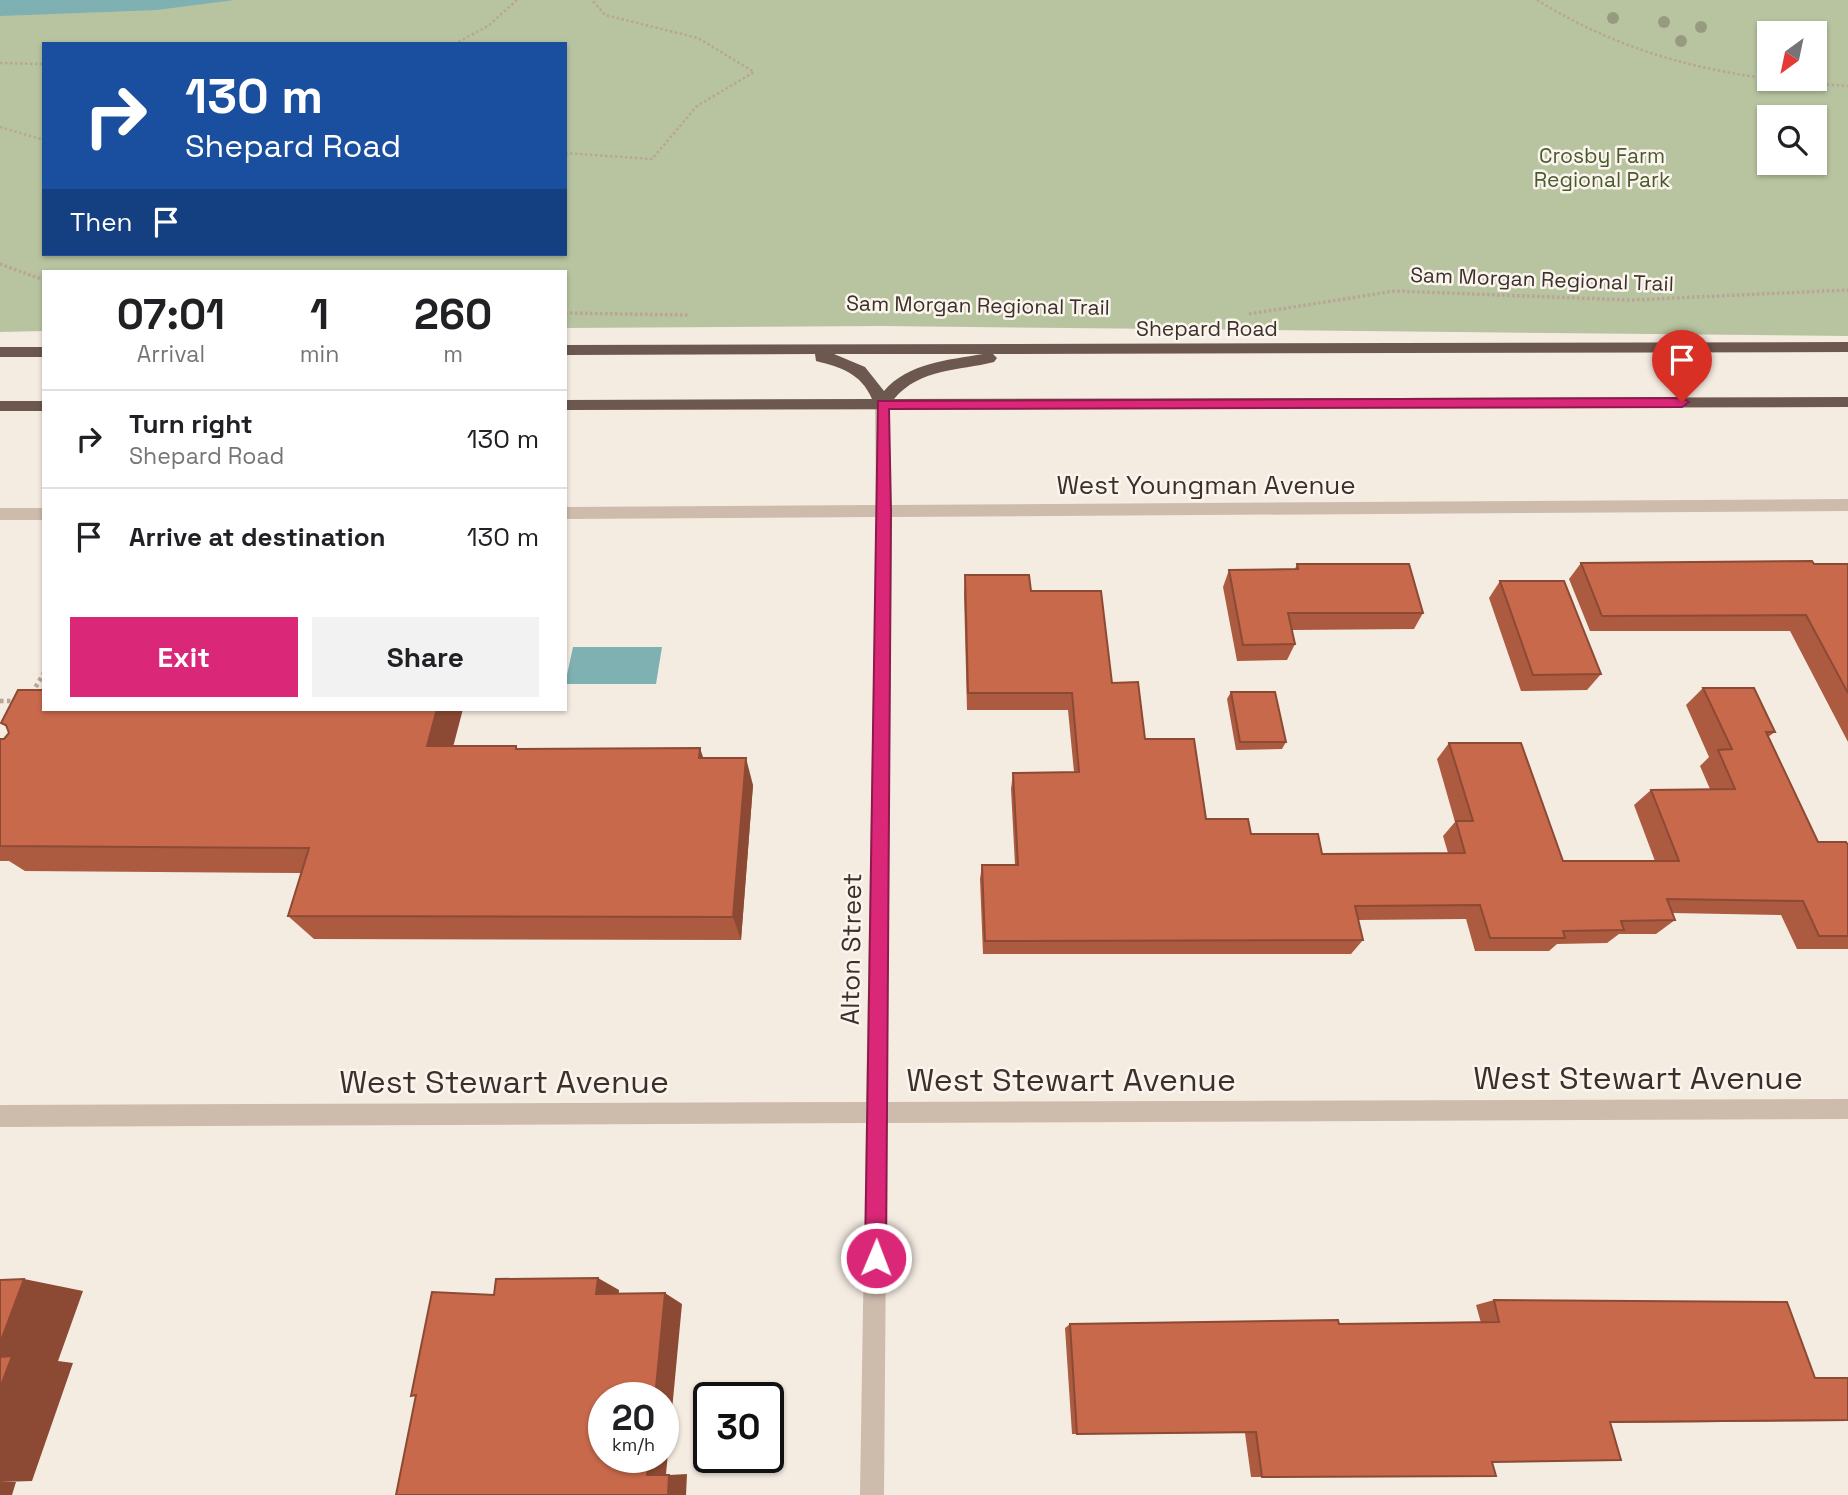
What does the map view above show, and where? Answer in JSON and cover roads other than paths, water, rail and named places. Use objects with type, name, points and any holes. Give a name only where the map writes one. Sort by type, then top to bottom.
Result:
[{"type":"highway","name":"Shepard Road","points":[[567,350],[1848,347]]},
{"type":"highway","points":[[882,404],[901,381],[937,367],[1003,356],[1084,349]]},
{"type":"highway","points":[[599,350],[796,356],[841,360],[866,376],[875,386],[882,404]]},
{"type":"highway","points":[[0,352],[42,352]]},
{"type":"highway","points":[[567,405],[1848,402]]},
{"type":"highway","points":[[0,406],[42,406]]},
{"type":"street","name":"Alton Street","points":[[872,1495],[884,512],[882,404]]},
{"type":"street","name":"West Youngman Avenue","points":[[567,513],[1848,505]]},
{"type":"street","points":[[0,514],[42,514]]},
{"type":"street","name":"West Stewart Avenue","points":[[0,1116],[1848,1109]]},
{"type":"water","points":[[0,0],[234,0],[157,10],[0,16]]},
{"type":"water","points":[[573,647],[662,647],[656,684],[567,684]]},
{"type":"park label","name":"Crosby Farm Regional Park","points":[[1602,167]]}]
